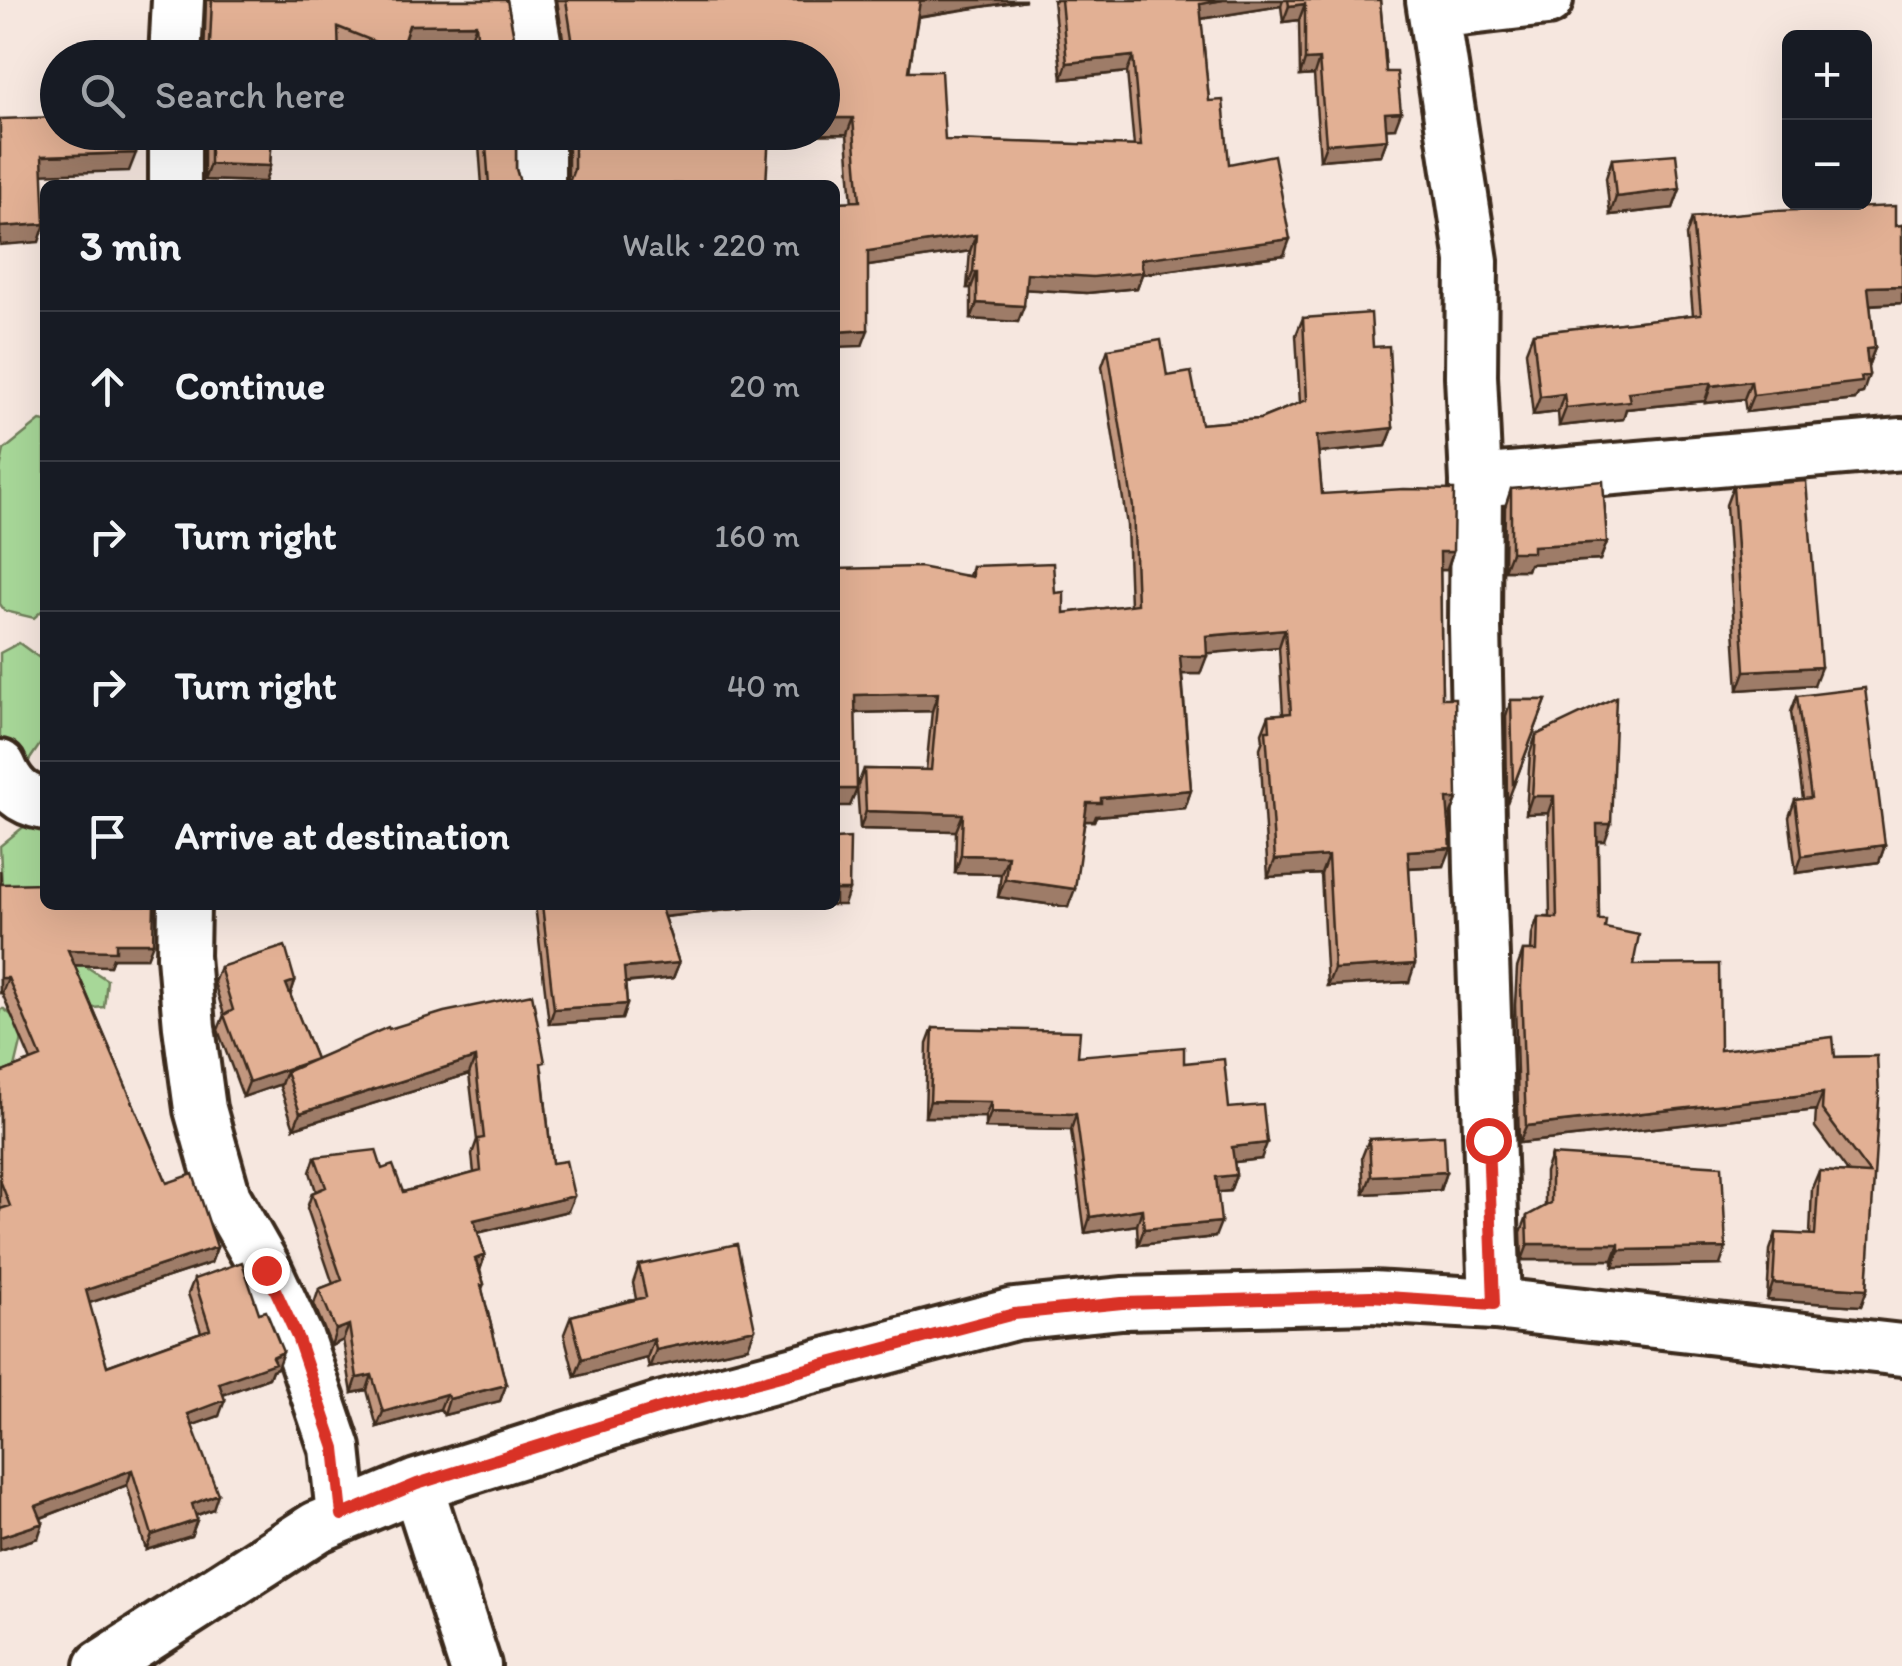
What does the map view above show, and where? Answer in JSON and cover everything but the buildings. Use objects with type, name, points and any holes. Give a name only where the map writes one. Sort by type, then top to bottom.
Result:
[{"type":"street","points":[[177,40],[178,0]]},
{"type":"street","points":[[528,0],[535,40]]},
{"type":"street","points":[[1494,1304],[1480,871],[1472,261],[1433,7],[1547,0]]},
{"type":"street","points":[[175,150],[176,180]]},
{"type":"street","points":[[539,150],[540,180]]},
{"type":"street","points":[[1476,481],[1902,444]]},
{"type":"street","points":[[0,766],[6,782],[28,801],[40,803]]},
{"type":"street","points":[[184,910],[184,974],[200,1109],[225,1198],[266,1270],[298,1339],[335,1448],[342,1515]]},
{"type":"street","points":[[101,1666],[318,1526],[417,1484],[660,1408],[1014,1314],[1122,1303],[1371,1296],[1494,1304],[1902,1350]]},
{"type":"street","points":[[417,1484],[475,1666]]},
{"type":"green space","points":[[40,421],[40,613],[34,618],[5,611],[0,604],[0,469],[4,450]]},
{"type":"green space","points":[[19,643],[40,658],[40,744],[24,768],[0,778],[0,653]]},
{"type":"green space","points":[[32,820],[40,821],[40,910],[48,910],[73,958],[107,980],[104,1007],[37,1013],[2,888],[0,846]]},
{"type":"green space","points":[[0,1009],[25,1026],[15,1068],[0,1091]]},
{"type":"route","points":[[266,1270],[298,1339],[335,1448],[342,1515],[417,1484],[660,1408],[1014,1314],[1122,1303],[1371,1296],[1494,1304],[1488,1140]]}]
